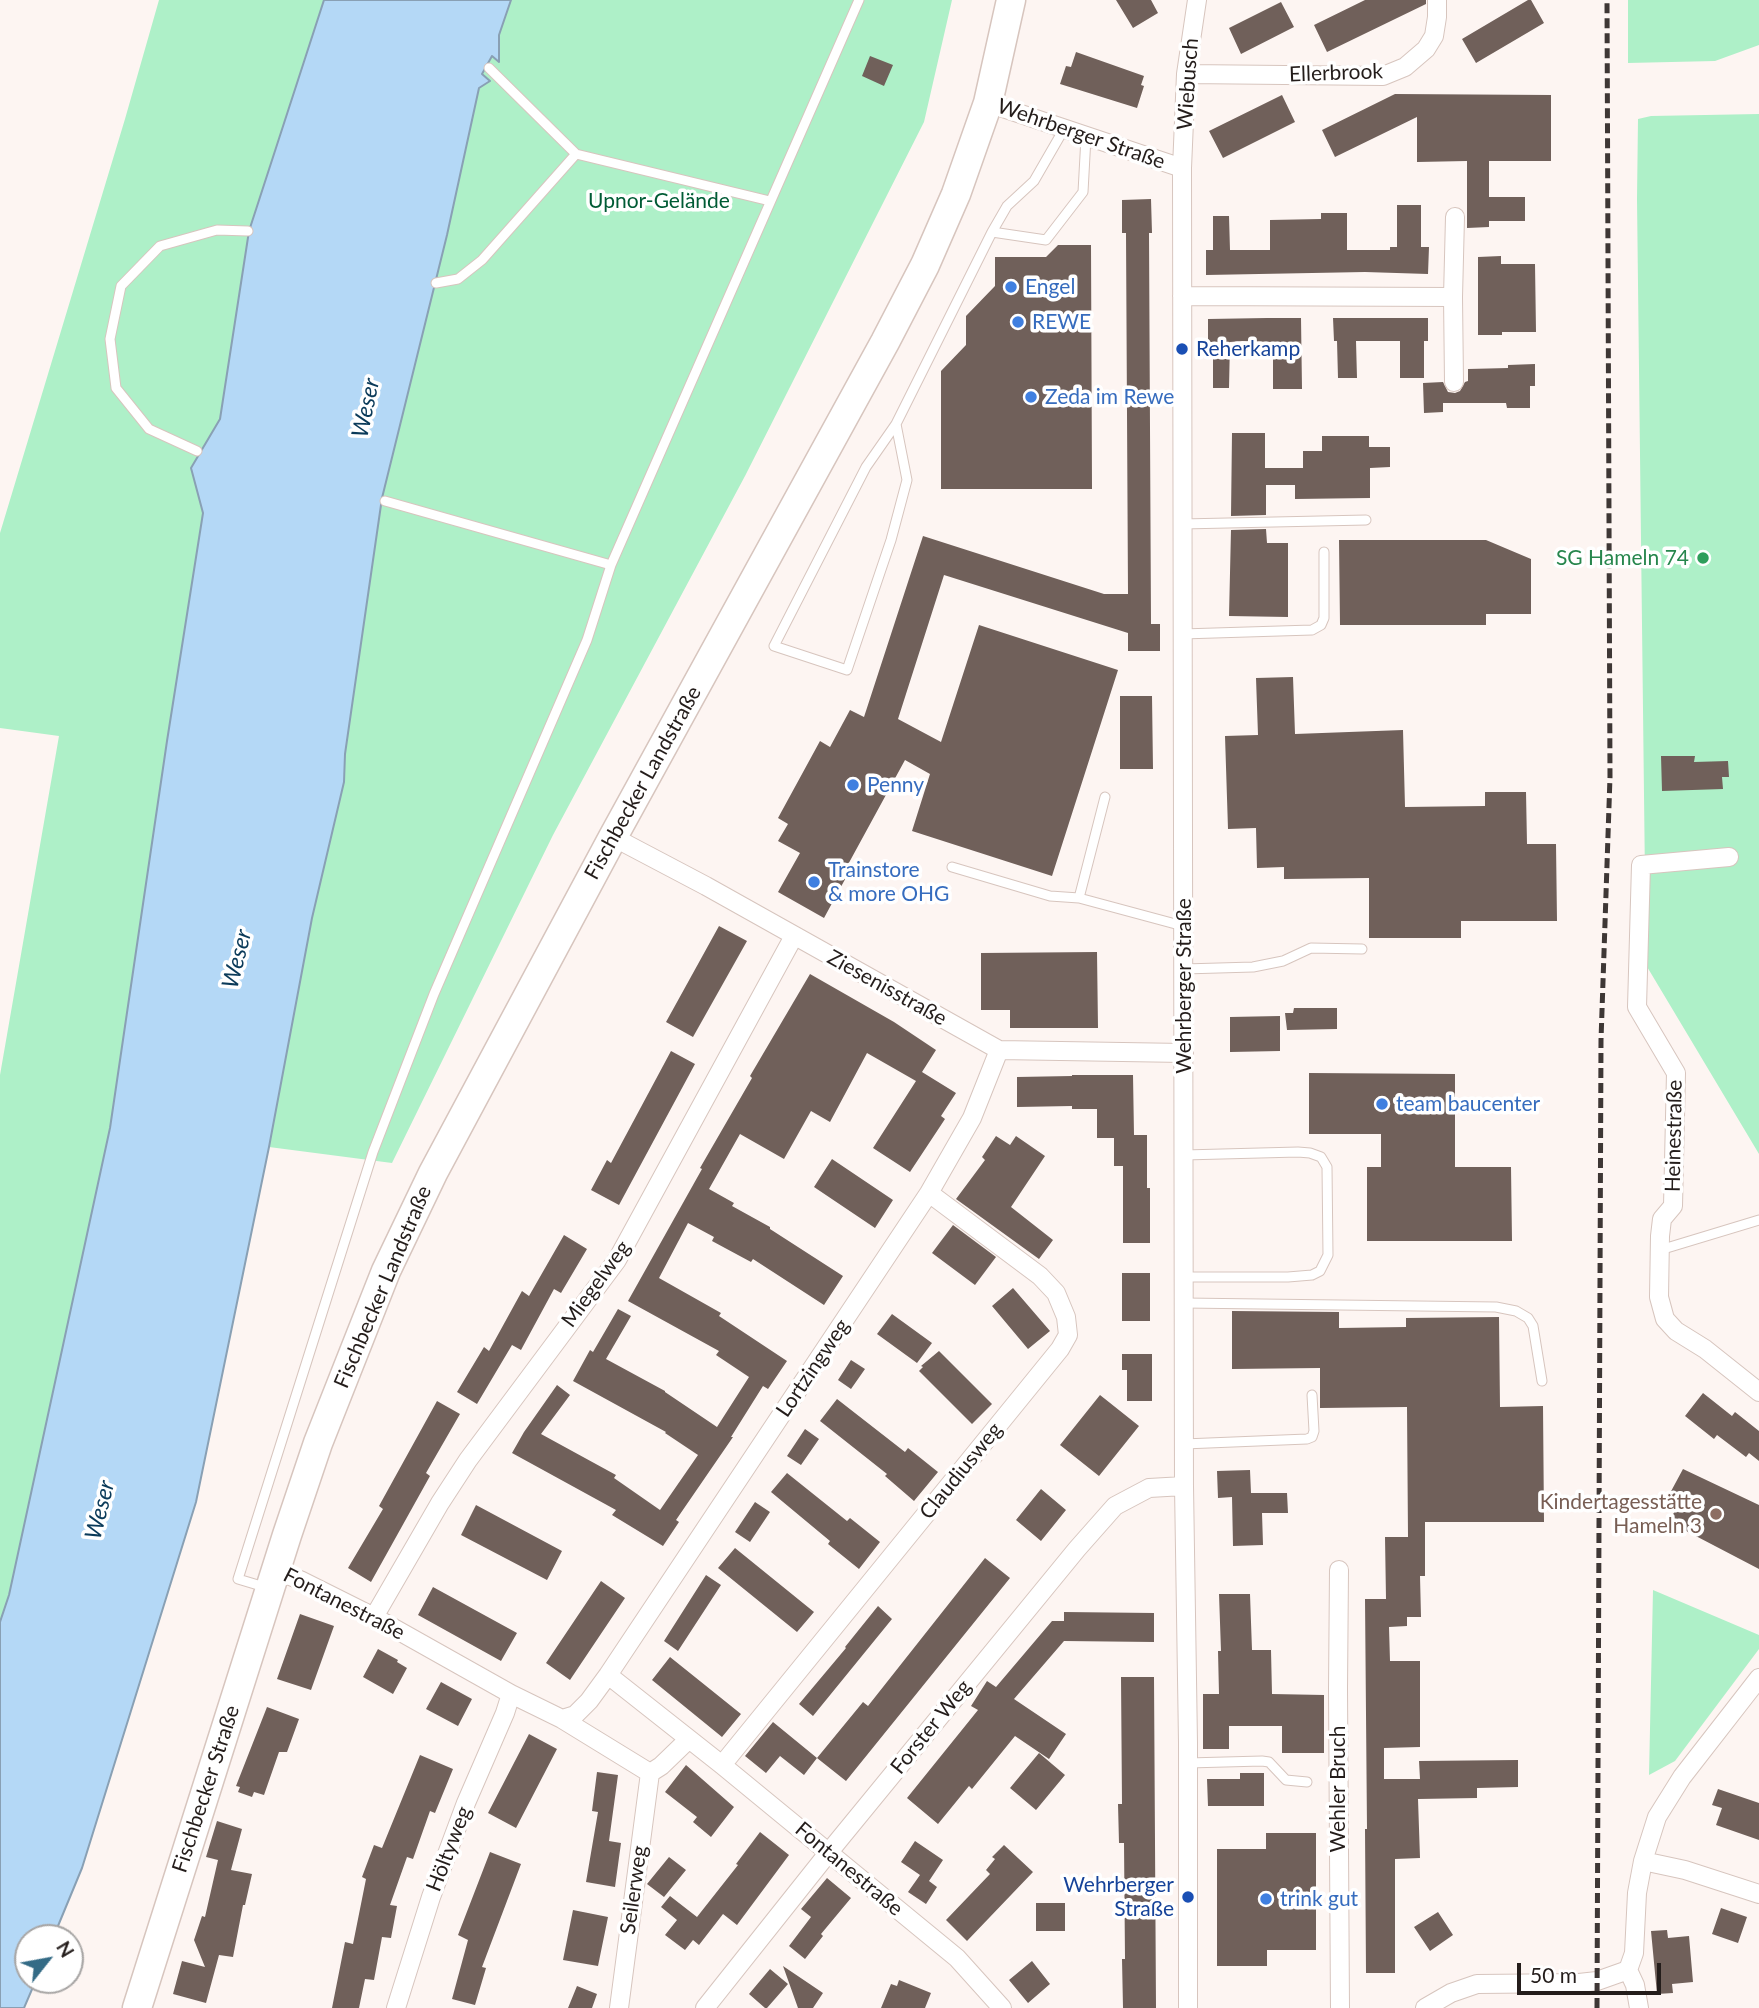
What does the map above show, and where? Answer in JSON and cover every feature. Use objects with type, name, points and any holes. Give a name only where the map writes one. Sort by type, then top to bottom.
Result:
[{"type":"main road","name":"Fischbecker Landstraße","points":[[272,1579],[318,1443],[386,1271],[432,1173],[919,276],[956,194],[988,103],[1011,0]]},
{"type":"main road","name":"Fischbecker Straße","points":[[137,2008],[272,1579]]},
{"type":"street","name":"Wiebusch","points":[[1182,168],[1186,74],[1197,0]]},
{"type":"street","name":"Ellerbrook","points":[[1186,74],[1383,76],[1405,67],[1426,49],[1434,36],[1437,0]]},
{"type":"street","name":"Wehrberger Straße","points":[[988,103],[1182,168],[1184,1486],[1188,2008]]},
{"type":"street","points":[[1454,382],[1452,297],[1455,217]]},
{"type":"street","points":[[1182,296],[1452,297]]},
{"type":"street","name":"Ziesenisstraße","points":[[613,837],[999,1050],[1184,1053]]},
{"type":"street","name":"Heinestraße","points":[[1729,857],[1641,865],[1637,1007],[1676,1073],[1673,1206],[1662,1219],[1660,1250],[1659,1297],[1665,1319],[1676,1331],[1705,1349],[1759,1392]]},
{"type":"street","name":"Miegelweg","points":[[374,1617],[468,1460],[617,1260],[794,936]]},
{"type":"street","name":"Lortzingweg","points":[[608,1675],[929,1193],[972,1118],[999,1050]]},
{"type":"street","name":"Claudiusweg","points":[[722,1765],[1060,1349],[1068,1335],[1066,1317],[1056,1293],[1040,1276],[929,1193]]},
{"type":"street","name":"Forster Weg","points":[[705,2008],[829,1852],[1115,1506],[1149,1488],[1184,1486]]},
{"type":"street","name":"Wehler Bruch","points":[[1339,1570],[1340,2008]]},
{"type":"street","name":"Fontanestraße","points":[[272,1579],[300,1580],[374,1617],[511,1694],[562,1719],[650,1773]]},
{"type":"street","points":[[562,1719],[575,1715],[608,1675]]},
{"type":"street","name":"Fontanestraße","points":[[608,1675],[957,1958],[1002,2008]]},
{"type":"street","points":[[1639,2008],[1635,1985],[1628,1970],[1634,1953],[1637,1893],[1643,1861],[1657,1817],[1682,1777],[1759,1678]]},
{"type":"street","name":"Höltyweg","points":[[396,2008],[431,1897],[511,1694]]},
{"type":"street","points":[[650,1773],[689,1739]]},
{"type":"street","name":"Seilerweg","points":[[619,2008],[650,1773]]},
{"type":"street","points":[[1643,1861],[1685,1870],[1759,1895]]},
{"type":"street","points":[[1425,2008],[1451,1993],[1477,1984],[1579,1983],[1597,1981],[1628,1970]]},
{"type":"lane","points":[[272,1579],[238,1579],[373,1152],[434,994],[587,640],[611,565],[859,0]]},
{"type":"lane","points":[[489,68],[576,154],[770,201]]},
{"type":"lane","points":[[896,424],[907,480],[888,551],[847,670],[774,646],[866,467],[896,424],[992,232],[1007,206],[1034,181],[1064,129]]},
{"type":"lane","points":[[992,232],[1046,240],[1083,192],[1086,137]]},
{"type":"lane","points":[[436,283],[458,279],[482,260],[576,154]]},
{"type":"lane","points":[[197,451],[149,429],[117,388],[110,339],[121,286],[160,246],[216,230],[248,231]]},
{"type":"lane","points":[[385,501],[611,565]]},
{"type":"lane","points":[[1182,524],[1366,520]]},
{"type":"lane","points":[[1182,634],[1312,631],[1321,625],[1324,618],[1324,552]]},
{"type":"lane","points":[[1079,898],[1105,797]]},
{"type":"lane","points":[[952,867],[1049,896],[1079,898],[1183,926]]},
{"type":"lane","points":[[1184,969],[1253,967],[1283,961],[1311,948],[1362,949]]},
{"type":"lane","points":[[1184,1154],[1298,1152],[1321,1157],[1327,1167],[1328,1255],[1320,1271],[1312,1275],[1184,1277]]},
{"type":"lane","points":[[1660,1250],[1759,1220]]},
{"type":"lane","points":[[1184,1303],[1496,1307],[1516,1311],[1528,1318],[1533,1326],[1542,1381]]},
{"type":"lane","points":[[1184,1444],[1307,1439],[1312,1437],[1314,1431],[1312,1395]]},
{"type":"lane","points":[[1188,1763],[1269,1762],[1286,1780],[1307,1782]]},
{"type":"green space","points":[[159,0],[324,0],[249,231],[220,419],[191,468],[203,513],[110,1128],[9,1595],[0,1622],[0,1075],[59,736],[0,728],[0,533]]},
{"type":"green space","name":"Upnor-Gelände","points":[[511,0],[952,0],[924,122],[745,476],[553,835],[392,1163],[269,1147],[312,918],[344,782],[345,754],[382,498],[447,235],[479,88],[489,81],[482,74],[492,56],[499,61],[499,35]]},
{"type":"green space","points":[[1628,0],[1759,0],[1759,45],[1715,61],[1628,63]]},
{"type":"green space","points":[[1759,114],[1759,1154],[1646,965],[1637,199],[1638,119],[1651,116]]},
{"type":"green space","points":[[1653,1590],[1759,1635],[1759,1649],[1675,1761],[1649,1775]]},
{"type":"water","name":"Weser","points":[[324,0],[511,0],[499,35],[499,62],[492,56],[482,74],[490,81],[479,88],[447,235],[382,498],[345,754],[344,782],[312,918],[269,1147],[196,1502],[82,1868],[59,1924],[14,1924],[14,1994],[30,1994],[24,2008],[0,2008],[0,1622],[9,1595],[110,1128],[203,513],[191,468],[220,419],[249,231]]},
{"type":"building","points":[[1116,0],[1151,0],[1158,13],[1133,28]]},
{"type":"building","points":[[1365,0],[1426,0],[1426,4],[1327,52],[1314,25]]},
{"type":"building","points":[[1531,0],[1544,23],[1476,63],[1462,39]]},
{"type":"building","points":[[1281,2],[1294,27],[1241,54],[1229,28]]},
{"type":"building","points":[[1076,52],[1144,76],[1141,85],[1144,86],[1137,108],[1060,84],[1066,66],[1071,67]]},
{"type":"building","points":[[870,56],[893,65],[884,86],[862,76]]},
{"type":"building","points":[[1395,94],[1551,95],[1551,161],[1489,161],[1489,197],[1525,197],[1525,221],[1489,221],[1489,227],[1467,228],[1467,161],[1417,162],[1417,117],[1335,157],[1322,130]]},
{"type":"building","points":[[1282,95],[1295,122],[1223,158],[1209,131]]},
{"type":"building","points":[[1151,199],[1151,624],[1160,624],[1160,651],[1128,651],[1128,633],[944,575],[898,719],[941,742],[979,625],[1118,670],[1052,876],[912,831],[930,774],[905,760],[845,870],[849,872],[824,918],[778,892],[800,853],[778,841],[788,824],[778,818],[820,741],[830,747],[850,710],[864,717],[923,536],[1104,594],[1128,594],[1126,233],[1122,233],[1122,200]]},
{"type":"building","points":[[1397,205],[1421,205],[1421,247],[1429,247],[1428,274],[1365,272],[1206,275],[1206,250],[1213,250],[1213,216],[1229,216],[1230,250],[1270,250],[1270,220],[1321,219],[1321,213],[1347,213],[1347,250],[1390,250],[1390,247],[1397,247]]},
{"type":"building","points":[[1058,245],[1091,245],[1092,489],[941,489],[941,371],[966,345],[966,316],[995,286],[995,257],[1046,257]]},
{"type":"building","points":[[1501,256],[1501,264],[1535,264],[1536,332],[1478,335],[1478,257]]},
{"type":"building","points":[[1301,318],[1302,389],[1273,389],[1273,342],[1242,341],[1230,342],[1229,388],[1213,388],[1213,342],[1208,342],[1208,319]]},
{"type":"building","points":[[1333,318],[1428,318],[1428,341],[1424,341],[1424,378],[1400,378],[1400,341],[1356,341],[1357,378],[1338,378]]},
{"type":"building","points":[[1535,364],[1535,386],[1530,386],[1530,408],[1507,408],[1506,403],[1443,403],[1443,412],[1424,413],[1423,383],[1443,382],[1448,392],[1455,393],[1468,381],[1468,369]]},
{"type":"building","points":[[1232,433],[1265,433],[1265,468],[1303,468],[1303,451],[1322,451],[1322,436],[1369,436],[1369,447],[1390,447],[1390,467],[1370,468],[1370,498],[1295,499],[1295,485],[1266,485],[1266,515],[1231,516]]},
{"type":"building","points":[[1266,529],[1267,543],[1288,543],[1288,617],[1229,616],[1231,530]]},
{"type":"building","points":[[1339,540],[1486,540],[1531,559],[1531,614],[1486,614],[1486,625],[1340,625]]},
{"type":"building","points":[[1293,677],[1295,734],[1403,730],[1405,807],[1485,806],[1485,792],[1526,792],[1527,844],[1556,844],[1557,921],[1461,921],[1461,938],[1369,938],[1369,878],[1284,879],[1284,867],[1257,868],[1256,828],[1228,829],[1225,736],[1258,735],[1256,678]]},
{"type":"building","points":[[1120,696],[1152,696],[1153,769],[1120,769]]},
{"type":"building","points":[[1661,756],[1695,756],[1694,762],[1728,761],[1729,777],[1722,777],[1723,789],[1662,791]]},
{"type":"building","points":[[719,926],[747,941],[693,1037],[666,1022]]},
{"type":"building","points":[[1097,952],[1098,1028],[1010,1028],[1010,1010],[981,1010],[981,953]]},
{"type":"building","points":[[810,974],[894,1022],[936,1050],[922,1072],[956,1093],[941,1116],[945,1119],[910,1172],[873,1148],[916,1081],[867,1053],[830,1122],[811,1111],[784,1159],[740,1134],[709,1189],[843,1276],[824,1305],[753,1259],[751,1262],[712,1241],[714,1237],[688,1223],[659,1278],[721,1313],[719,1316],[787,1361],[768,1389],[763,1386],[733,1437],[676,1520],[679,1522],[663,1546],[612,1515],[616,1510],[512,1453],[557,1385],[570,1395],[541,1434],[616,1475],[614,1478],[660,1510],[698,1455],[666,1432],[573,1381],[618,1309],[631,1316],[606,1359],[665,1391],[717,1427],[749,1377],[716,1355],[719,1351],[628,1301],[752,1078],[750,1076]]},
{"type":"building","points":[[1294,1008],[1337,1008],[1337,1029],[1287,1030],[1285,1013],[1293,1013]]},
{"type":"building","points":[[1280,1016],[1280,1051],[1230,1052],[1230,1017]]},
{"type":"building","points":[[671,1051],[695,1064],[619,1205],[591,1190],[607,1160],[611,1163]]},
{"type":"building","points":[[1309,1073],[1455,1074],[1455,1167],[1511,1167],[1512,1241],[1367,1241],[1367,1167],[1381,1167],[1381,1134],[1309,1134]]},
{"type":"building","points":[[1133,1075],[1134,1135],[1147,1135],[1150,1243],[1123,1243],[1123,1166],[1114,1166],[1114,1138],[1097,1138],[1097,1109],[1072,1109],[1072,1106],[1017,1107],[1017,1077]]},
{"type":"building","points":[[996,1136],[1010,1145],[1016,1136],[1045,1156],[1011,1207],[1053,1240],[1039,1259],[956,1199],[985,1160],[982,1157]]},
{"type":"building","points":[[832,1159],[893,1200],[875,1228],[814,1187]]},
{"type":"building","points":[[953,1225],[996,1257],[975,1285],[932,1253]]},
{"type":"building","points":[[564,1235],[587,1249],[561,1293],[554,1289],[521,1350],[512,1345],[477,1404],[457,1392],[484,1347],[489,1351],[522,1291],[529,1296]]},
{"type":"building","points":[[1122,1273],[1150,1273],[1150,1321],[1122,1321]]},
{"type":"building","points":[[1013,1288],[1050,1331],[1028,1349],[992,1306]]},
{"type":"building","points":[[1232,1311],[1339,1312],[1339,1328],[1406,1327],[1406,1318],[1499,1317],[1500,1407],[1543,1406],[1544,1522],[1425,1522],[1425,1576],[1420,1576],[1421,1617],[1407,1617],[1407,1626],[1389,1627],[1390,1661],[1420,1661],[1420,1747],[1384,1748],[1384,1779],[1420,1779],[1419,1761],[1518,1760],[1518,1787],[1477,1788],[1477,1798],[1418,1799],[1420,1858],[1395,1859],[1395,1973],[1366,1973],[1365,1599],[1386,1599],[1385,1537],[1408,1537],[1407,1407],[1320,1408],[1320,1368],[1232,1369]]},
{"type":"building","points":[[892,1314],[932,1343],[917,1363],[877,1334]]},
{"type":"building","points":[[939,1351],[992,1404],[972,1424],[919,1371],[923,1367],[921,1366]]},
{"type":"building","points":[[1122,1354],[1152,1354],[1152,1401],[1127,1401],[1127,1370],[1122,1370]]},
{"type":"building","points":[[851,1360],[865,1369],[851,1389],[838,1380]]},
{"type":"building","points":[[1703,1393],[1732,1416],[1735,1412],[1759,1431],[1759,1461],[1749,1453],[1746,1457],[1717,1435],[1714,1439],[1685,1416]]},
{"type":"building","points":[[1100,1395],[1139,1426],[1099,1476],[1060,1445]]},
{"type":"building","points":[[837,1399],[905,1452],[908,1448],[938,1472],[914,1501],[885,1476],[887,1474],[820,1421]]},
{"type":"building","points":[[437,1401],[460,1414],[426,1473],[430,1476],[371,1582],[348,1568],[383,1509],[379,1506]]},
{"type":"building","points":[[805,1429],[819,1439],[801,1465],[787,1456]]},
{"type":"building","name":"Kindertagesstätte Hameln 3","points":[[1683,1469],[1759,1505],[1759,1569],[1669,1522],[1680,1501],[1669,1495]]},
{"type":"building","points":[[1250,1470],[1251,1493],[1287,1493],[1288,1513],[1262,1513],[1263,1545],[1233,1546],[1232,1497],[1218,1498],[1217,1471]]},
{"type":"building","points":[[787,1473],[847,1521],[850,1518],[880,1542],[859,1569],[771,1492]]},
{"type":"building","points":[[1041,1489],[1066,1510],[1041,1541],[1016,1520]]},
{"type":"building","points":[[755,1502],[770,1512],[750,1542],[735,1532]]},
{"type":"building","points":[[476,1505],[562,1551],[547,1580],[461,1535]]},
{"type":"building","points":[[735,1548],[814,1612],[797,1632],[718,1568]]},
{"type":"building","points":[[985,1558],[1010,1578],[846,1781],[817,1758],[863,1702],[868,1706]]},
{"type":"building","points":[[706,1575],[721,1585],[678,1651],[664,1641]]},
{"type":"building","points":[[601,1581],[625,1598],[570,1680],[546,1663]]},
{"type":"building","points":[[433,1587],[517,1633],[501,1661],[418,1615]]},
{"type":"building","points":[[1219,1594],[1250,1594],[1252,1650],[1271,1650],[1272,1694],[1324,1695],[1324,1753],[1282,1753],[1282,1726],[1229,1726],[1229,1749],[1203,1749],[1203,1694],[1219,1694]]},
{"type":"building","points":[[878,1606],[892,1619],[813,1716],[799,1704]]},
{"type":"building","points":[[1064,1612],[1154,1613],[1154,1642],[1064,1641],[1014,1699],[1066,1734],[1049,1759],[1015,1736],[972,1789],[969,1786],[938,1824],[907,1798],[978,1710],[971,1706],[987,1681],[996,1687],[1052,1621],[1064,1621]]},
{"type":"building","points":[[300,1614],[334,1626],[311,1690],[277,1679]]},
{"type":"building","points":[[378,1649],[407,1668],[393,1694],[363,1677]]},
{"type":"building","points":[[670,1657],[741,1714],[722,1737],[652,1680]]},
{"type":"building","points":[[1121,1677],[1154,1677],[1156,2008],[1123,2008],[1124,1843],[1119,1843],[1118,1804],[1122,1804]]},
{"type":"building","points":[[441,1682],[472,1699],[458,1726],[426,1709]]},
{"type":"building","points":[[267,1707],[299,1719],[287,1752],[279,1752],[264,1795],[254,1792],[252,1797],[238,1792],[240,1787],[236,1786]]},
{"type":"building","points":[[773,1722],[817,1758],[804,1775],[780,1756],[766,1773],[745,1756]]},
{"type":"building","points":[[529,1734],[557,1749],[516,1828],[488,1813]]},
{"type":"building","points":[[1039,1753],[1065,1775],[1036,1810],[1010,1788]]},
{"type":"building","points":[[420,1755],[453,1769],[435,1813],[430,1811],[413,1859],[407,1857],[390,1905],[397,1906],[391,1938],[382,1937],[374,1980],[365,1979],[359,2008],[332,2008],[345,1942],[353,1944],[366,1879],[362,1877],[374,1845],[382,1848]]},
{"type":"building","points":[[686,1765],[734,1807],[711,1837],[693,1822],[697,1817],[665,1792]]},
{"type":"building","points":[[597,1772],[618,1775],[609,1841],[621,1843],[615,1887],[586,1882],[598,1812],[592,1811]]},
{"type":"building","points":[[1240,1773],[1264,1773],[1264,1806],[1208,1806],[1207,1779],[1240,1779]]},
{"type":"building","points":[[1718,1789],[1759,1803],[1759,1840],[1716,1825],[1722,1808],[1712,1805]]},
{"type":"building","points":[[217,1821],[242,1829],[231,1870],[252,1874],[233,1957],[219,1955],[206,2003],[173,1994],[182,1961],[205,1967],[194,1940],[202,1916],[205,1917],[218,1860],[206,1857]]},
{"type":"building","points":[[760,1832],[789,1855],[737,1925],[723,1914],[699,1945],[693,1940],[685,1950],[665,1935],[677,1920],[661,1907],[670,1896],[697,1917]]},
{"type":"building","name":"trink gut","points":[[1266,1833],[1316,1833],[1316,1950],[1267,1950],[1267,1966],[1217,1966],[1217,1849],[1266,1849]]},
{"type":"building","points":[[915,1841],[943,1860],[929,1881],[937,1887],[926,1904],[908,1892],[920,1875],[901,1862]]},
{"type":"building","points":[[1004,1845],[1033,1872],[967,1941],[946,1920],[990,1874],[986,1870],[995,1859],[992,1857]]},
{"type":"building","points":[[490,1852],[521,1864],[482,1967],[486,1968],[475,2005],[452,1999],[468,1940],[458,1935]]},
{"type":"building","points":[[669,1857],[686,1870],[664,1897],[647,1884]]},
{"type":"building","points":[[827,1878],[851,1898],[821,1934],[823,1936],[805,1959],[789,1946],[811,1917],[801,1909]]},
{"type":"building","points":[[1036,1903],[1065,1903],[1065,1931],[1036,1931]]},
{"type":"building","points":[[1721,1908],[1747,1917],[1738,1943],[1712,1934]]},
{"type":"building","points":[[573,1910],[608,1917],[598,1966],[563,1960]]},
{"type":"building","points":[[1438,1912],[1453,1935],[1430,1951],[1414,1927]]},
{"type":"building","points":[[1667,1930],[1668,1938],[1689,1936],[1693,1982],[1672,1984],[1673,1993],[1657,1994],[1651,1931]]},
{"type":"building","points":[[1032,1961],[1050,1984],[1028,2003],[1009,1980]]},
{"type":"building","points":[[783,1966],[823,1993],[813,2008],[798,2008]]},
{"type":"building","points":[[770,1969],[788,1984],[765,2008],[749,1994]]},
{"type":"building","points":[[899,1980],[931,1993],[925,2008],[881,2008],[891,1984],[897,1986]]},
{"type":"building","points":[[577,1986],[597,1994],[592,2008],[568,2008]]},
{"type":"railway","points":[[1597,2008],[1601,1040],[1610,777],[1607,0]]},
{"type":"place","name":"Engel","points":[[1011,287]]},
{"type":"place","name":"REWE","points":[[1018,322]]},
{"type":"place","name":"Reherkamp","points":[[1182,349]]},
{"type":"place","name":"Zeda im Rewe","points":[[1031,397]]},
{"type":"place","name":"SG Hameln 74","points":[[1703,558]]},
{"type":"place","name":"Penny","points":[[853,785]]},
{"type":"place","name":"Trainstore & more OHG","points":[[814,882]]},
{"type":"place","name":"team baucenter","points":[[1382,1104]]},
{"type":"place","name":"Kindertagesstätte Hameln 3","points":[[1716,1514]]},
{"type":"place","name":"Wehrberger Straße","points":[[1188,1897]]},
{"type":"place","name":"trink gut","points":[[1266,1899]]}]
